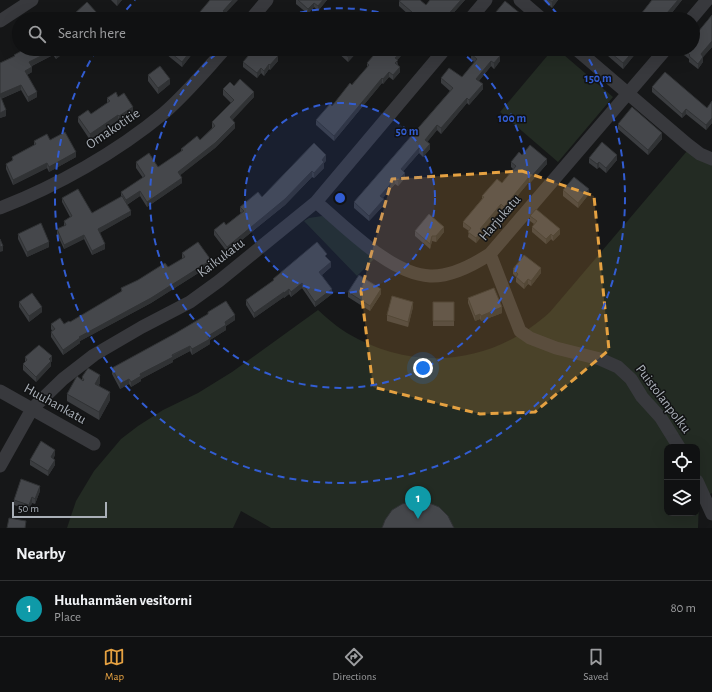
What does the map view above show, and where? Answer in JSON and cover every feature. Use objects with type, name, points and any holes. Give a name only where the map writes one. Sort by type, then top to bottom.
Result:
[{"type":"street","points":[[14,12],[32,0]]},
{"type":"street","points":[[257,12],[267,0]]},
{"type":"street","points":[[476,12],[486,0]]},
{"type":"street","points":[[520,0],[534,12]]},
{"type":"street","points":[[697,12],[707,0]]},
{"type":"street","points":[[0,21],[12,13]]},
{"type":"street","name":"Omakotitie","points":[[0,208],[67,176],[134,136],[164,113],[191,88],[219,56]]},
{"type":"street","name":"Kaikukatu","points":[[0,466],[32,409],[63,379],[94,355],[142,327],[190,302],[219,281],[316,202],[439,56]]},
{"type":"street","points":[[584,56],[686,144],[700,154],[712,159]]},
{"type":"street","name":"Harjukatu","points":[[316,202],[378,254],[397,267],[419,275],[431,276],[444,275],[476,264],[490,254],[660,56]]},
{"type":"street","name":"Puistolanpolku","points":[[490,254],[520,331],[530,338],[556,348],[600,359],[618,367],[631,379],[642,397],[661,418],[677,444]]},
{"type":"street","name":"Huuhankatu","points":[[0,391],[94,444]]},
{"type":"street","points":[[700,488],[712,514]]},
{"type":"highlighted area","points":[[522,171],[594,196],[609,350],[535,412],[480,414],[373,387],[361,291],[392,179]]},
{"type":"shaded area","points":[[547,56],[565,56],[613,97],[558,162],[500,112]]},
{"type":"shaded area","points":[[687,151],[712,165],[712,493],[700,501],[700,444],[664,444],[664,516],[698,516],[698,528],[271,528],[241,511],[233,528],[67,528],[76,501],[94,471],[121,439],[163,410],[198,393],[232,372],[318,310],[343,331],[373,346],[399,354],[426,358],[452,357],[478,352],[503,343],[527,330],[550,312]]},
{"type":"shaded area","points":[[322,216],[331,219],[374,259],[357,276],[304,221],[309,218]]},
{"type":"building","points":[[210,0],[233,0],[223,11],[224,12],[200,12]]},
{"type":"building","points":[[298,0],[323,0],[318,6],[314,3],[308,9]]},
{"type":"building","points":[[420,0],[426,5],[430,0],[461,0],[450,12],[412,12],[399,1]]},
{"type":"building","points":[[652,0],[678,0],[668,12],[643,12]]},
{"type":"building","points":[[505,1],[518,12],[496,12]]},
{"type":"building","points":[[87,2],[96,12],[76,12]]},
{"type":"building","points":[[712,15],[712,41],[701,54],[703,57],[698,64],[689,56],[700,56],[700,30]]},
{"type":"building","points":[[15,56],[41,56],[29,62],[32,67],[25,71],[37,92],[28,97],[21,85],[0,94],[0,63]]},
{"type":"building","points":[[175,56],[187,56],[182,62]]},
{"type":"building","points":[[248,56],[278,56],[264,71],[261,68],[257,73],[243,62]]},
{"type":"building","points":[[373,56],[397,56],[395,58],[398,60],[395,63],[400,67],[393,75],[389,72],[383,79],[382,78],[334,136],[316,120],[330,104],[332,106],[350,83],[352,85],[369,65],[367,63]]},
{"type":"building","points":[[473,56],[500,56],[494,63],[491,61],[476,79],[483,84],[469,100],[467,98],[441,128],[437,125],[425,140],[430,144],[423,152],[419,148],[401,169],[405,173],[398,181],[395,179],[380,196],[384,199],[369,216],[354,202],[453,88],[441,78],[449,68],[462,77],[477,59]]},
{"type":"building","points":[[614,56],[629,56],[623,63]]},
{"type":"building","points":[[160,66],[170,79],[158,88],[148,75]]},
{"type":"building","points":[[665,72],[707,108],[712,101],[712,118],[706,125],[686,109],[682,114],[652,87]]},
{"type":"building","points":[[240,79],[254,92],[230,117],[235,123],[215,143],[178,172],[182,178],[147,202],[140,191],[126,200],[121,192],[145,176],[136,162],[149,153],[158,167],[183,150],[181,149],[197,136],[200,140],[215,126],[212,122],[234,100],[223,89],[230,82],[234,86]]},
{"type":"building","points":[[116,92],[118,97],[124,93],[133,107],[119,116],[118,115],[90,134],[78,117],[88,110],[91,114],[110,101],[107,98]]},
{"type":"building","points":[[0,95],[6,110],[0,113]]},
{"type":"building","points":[[632,107],[662,133],[648,150],[618,124]]},
{"type":"building","points":[[65,132],[76,152],[49,167],[47,163],[13,180],[6,164],[13,160],[12,157],[36,144],[34,141],[47,134],[50,140]]},
{"type":"building","points":[[602,142],[617,155],[606,168],[599,162],[597,164],[589,158]]},
{"type":"building","points":[[314,143],[326,155],[322,160],[324,162],[314,173],[312,171],[285,199],[227,247],[214,230],[224,222],[226,225],[244,211],[240,207],[258,192],[262,197]]},
{"type":"building","points":[[530,145],[547,159],[530,178],[529,177],[504,207],[501,204],[480,229],[482,231],[476,238],[468,232],[471,228],[463,222],[484,197],[482,196],[497,179],[502,183],[516,166],[511,162],[519,152],[522,155]]},
{"type":"building","points":[[574,177],[589,189],[578,203],[563,190]]},
{"type":"building","points":[[78,189],[92,213],[122,196],[131,211],[98,229],[105,244],[92,251],[84,235],[64,245],[57,229],[66,225],[64,221],[72,216],[62,198]]},
{"type":"building","points":[[536,209],[560,229],[553,236],[551,234],[546,239],[532,227],[537,221],[530,216]]},
{"type":"building","points":[[429,214],[444,227],[436,236],[432,236],[430,244],[415,231]]},
{"type":"building","points":[[41,223],[49,242],[27,252],[18,234]]},
{"type":"building","points":[[0,239],[3,246],[0,247]]},
{"type":"building","points":[[198,242],[211,260],[151,298],[79,337],[80,338],[63,350],[51,332],[55,329],[51,324],[60,318],[64,324],[69,321],[70,322],[122,291],[121,288],[138,280],[165,263],[168,267],[185,257],[182,253]]},
{"type":"building","points":[[317,242],[327,254],[325,256],[331,262],[319,272],[332,289],[315,302],[302,283],[291,292],[289,289],[284,292],[254,313],[246,300],[274,280],[273,279]]},
{"type":"building","points":[[524,255],[541,268],[531,281],[528,279],[524,284],[516,277],[518,274],[513,269]]},
{"type":"building","points":[[359,275],[381,289],[370,306],[348,292]]},
{"type":"building","points":[[494,288],[502,307],[481,316],[480,314],[475,316],[468,298]]},
{"type":"building","points":[[32,293],[42,307],[29,316],[19,302]]},
{"type":"building","points":[[392,296],[413,302],[408,322],[387,315]]},
{"type":"building","points":[[226,301],[235,315],[225,322],[226,325],[208,336],[210,339],[192,349],[190,346],[172,355],[173,357],[140,374],[141,376],[131,382],[129,379],[120,384],[112,368],[176,333],[208,314],[208,312]]},
{"type":"building","points":[[433,302],[454,302],[454,321],[433,321]]},
{"type":"building","points":[[39,345],[52,356],[49,359],[51,361],[36,377],[23,364],[27,360],[25,357]]},
{"type":"building","points":[[88,368],[100,375],[95,384],[110,392],[99,412],[67,394],[77,376],[83,381],[84,380],[82,377]]},
{"type":"building","points":[[41,441],[55,450],[51,457],[55,460],[48,471],[30,460]]},
{"type":"building","points":[[21,479],[40,486],[35,499],[32,497],[29,505],[14,500]]},
{"type":"building","points":[[414,501],[427,502],[439,507],[448,516],[454,528],[382,528],[385,520],[392,510],[402,504]]},
{"type":"building","points":[[9,518],[26,521],[25,528],[7,528]]},
{"type":"place","name":"Huuhanmäen vesitorni","points":[[418,519]]}]
